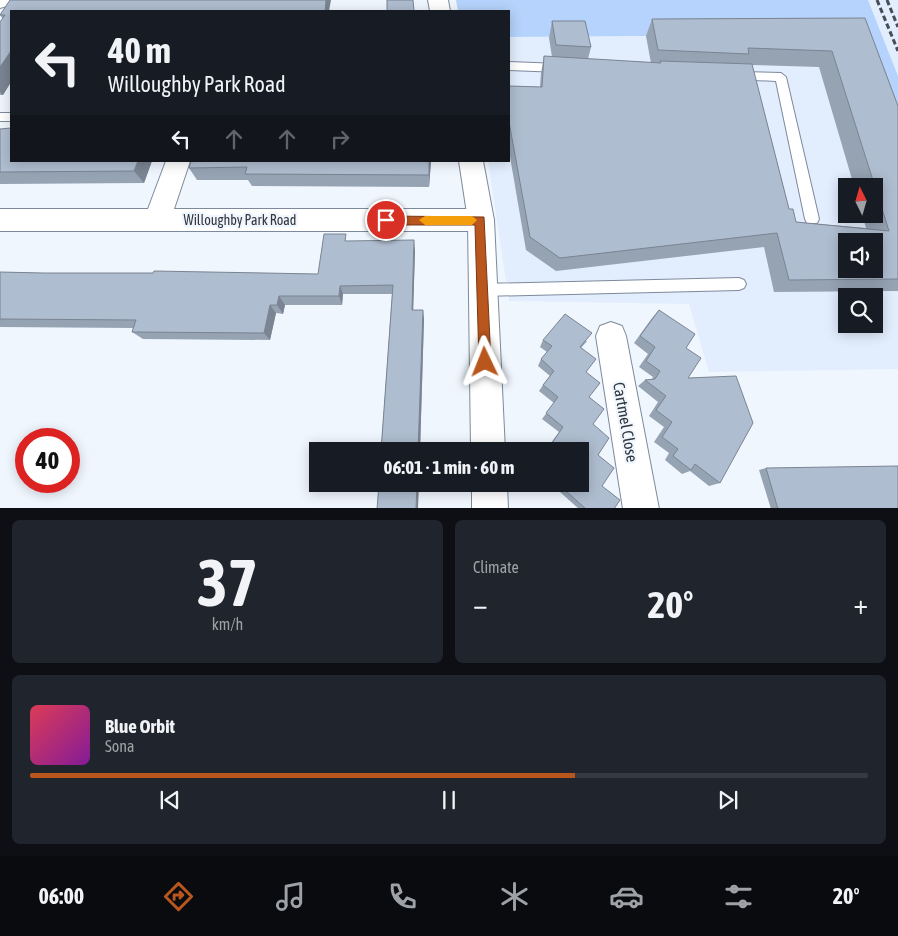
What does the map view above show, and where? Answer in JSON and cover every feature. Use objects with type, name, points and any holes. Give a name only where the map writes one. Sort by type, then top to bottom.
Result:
[{"type":"street","points":[[157,220],[178,162]]},
{"type":"street","points":[[472,162],[481,220],[488,442]]},
{"type":"street","name":"Willoughby Park Road","points":[[0,220],[481,220]]},
{"type":"street","name":"Cartmel Close","points":[[611,336],[641,508]]},
{"type":"street","points":[[490,492],[490,508]]},
{"type":"lane","points":[[510,66],[577,69]]},
{"type":"lane","points":[[722,75],[780,77],[812,219]]},
{"type":"lane","points":[[482,290],[739,284]]},
{"type":"shaded area","points":[[456,0],[868,0],[898,76],[898,170],[863,68],[646,36],[510,37],[510,10],[458,10]]},
{"type":"shaded area","points":[[868,0],[898,0],[898,76]]},
{"type":"shaded area","points":[[852,35],[898,170],[898,369],[709,372],[689,304],[509,301],[488,162],[510,162],[510,37]]},
{"type":"building","points":[[10,0],[326,0],[325,10],[10,10],[10,52],[0,67],[0,22],[5,15],[0,15]]},
{"type":"building","points":[[387,0],[413,0],[414,10],[387,10]]},
{"type":"building","points":[[865,18],[898,106],[898,279],[789,280],[777,233],[560,258],[530,237],[510,127],[510,86],[542,87],[544,56],[661,63],[660,61],[752,64],[789,209],[793,209],[796,222],[889,231],[883,212],[883,178],[872,178],[832,51],[748,48],[749,54],[658,50],[652,19]]},
{"type":"building","points":[[552,21],[585,21],[591,47],[556,45]]},
{"type":"building","points":[[10,128],[10,162],[138,162],[134,171],[0,172],[0,129]]},
{"type":"building","points":[[191,162],[429,162],[429,175],[245,174],[247,167],[189,168]]},
{"type":"building","points":[[324,234],[346,234],[345,241],[414,240],[412,310],[423,310],[418,442],[382,442],[393,285],[340,286],[339,296],[279,296],[277,305],[270,305],[264,333],[132,332],[136,320],[0,319],[0,272],[153,273],[154,271],[318,274]]},
{"type":"building","points":[[659,310],[695,334],[686,348],[701,358],[688,378],[736,376],[753,423],[720,483],[695,464],[691,470],[673,456],[678,449],[662,437],[672,422],[656,410],[666,396],[645,380],[655,379],[660,371],[646,361],[655,347],[640,336]]},
{"type":"building","points":[[565,314],[592,333],[580,347],[596,359],[586,372],[600,383],[589,397],[604,409],[593,424],[609,438],[598,455],[614,468],[602,486],[620,500],[615,508],[585,508],[567,492],[589,492],[589,442],[553,442],[563,427],[546,413],[558,397],[543,385],[554,371],[541,359],[552,346],[543,340]]},
{"type":"building","points":[[898,466],[898,508],[778,508],[766,468]]},
{"type":"building","points":[[378,492],[417,492],[416,508],[377,508]]},
{"type":"railway","points":[[877,0],[898,51]]},
{"type":"railway","points":[[887,0],[898,27]]},
{"type":"slow traffic","points":[[425,220],[472,220]]},
{"type":"route","points":[[386,220],[481,220],[485,362]]}]
